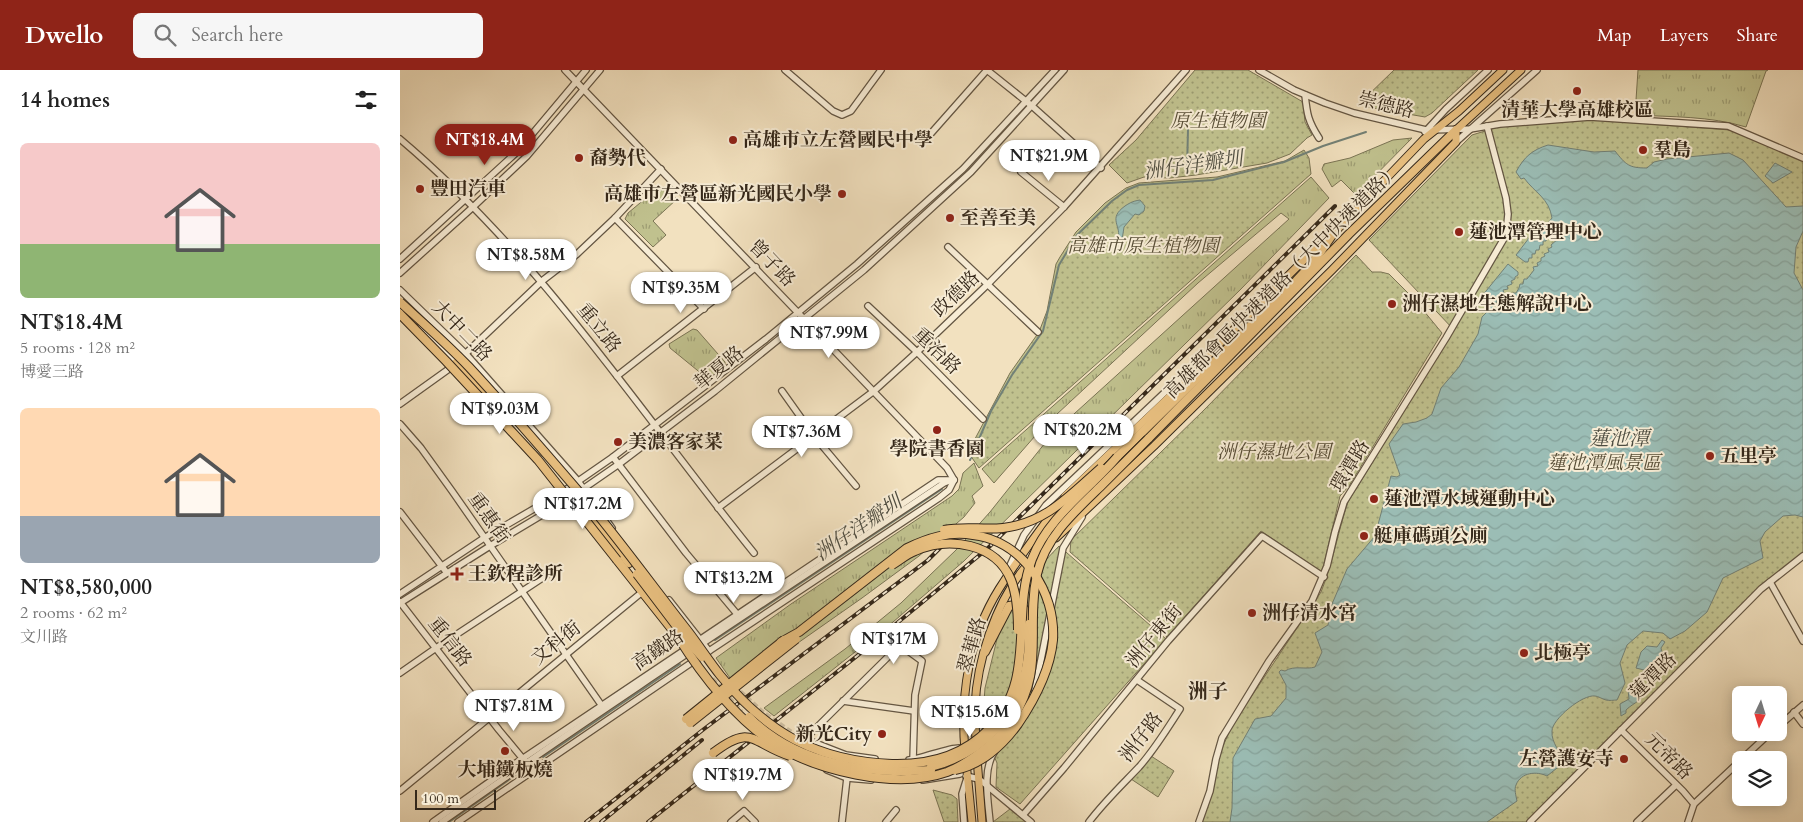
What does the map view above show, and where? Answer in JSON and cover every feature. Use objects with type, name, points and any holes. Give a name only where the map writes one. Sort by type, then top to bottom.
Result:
[{"type":"highway","name":"高雄都會區快速道路（大中快速道路）","points":[[400,315],[446,361],[538,460],[678,637],[692,660],[736,712],[755,729],[772,742],[790,752],[825,767],[850,774],[881,778],[927,776],[948,772],[973,757],[995,740],[1008,726],[1025,697],[1032,667],[1037,574],[1049,544],[1072,514],[1349,234],[1456,130]]},
{"type":"highway","name":"高雄都會區快速道路（大中快速道路）","points":[[400,302],[468,366],[580,494],[743,701],[778,730],[798,742],[825,753],[860,762],[921,764],[964,749],[992,726],[1003,711],[1014,687],[1022,651],[1024,599],[1032,559],[1044,535],[1064,509],[1105,471],[1296,281],[1312,264],[1333,234]]},
{"type":"highway","points":[[454,365],[507,420],[575,498],[617,560]]},
{"type":"highway","points":[[1019,666],[1017,612],[1013,588],[1007,572],[995,558],[980,549],[962,544],[935,545],[915,551],[885,570],[688,721],[854,582],[904,545],[919,537],[948,529],[1001,528],[1024,524],[1043,517],[1117,457]]},
{"type":"highway","points":[[570,486],[686,640],[720,674]]},
{"type":"highway","points":[[781,642],[799,632],[907,548],[925,539],[944,535],[973,535],[992,540],[1012,551],[1032,570],[1043,589],[1050,607],[1053,639],[1047,669],[1029,707],[1013,731],[998,747],[965,768],[948,772]]},
{"type":"highway","points":[[860,762],[880,768],[928,768],[947,763],[965,755],[982,743],[996,730],[1007,715],[1020,688],[1028,654],[1029,624],[1028,613],[1024,607],[1017,605],[1009,606],[985,652]]},
{"type":"highway","points":[[678,637],[728,696],[752,720],[776,738],[797,750],[821,760],[848,767],[878,771],[934,773],[966,761],[977,752]]},
{"type":"highway","points":[[713,753],[730,740],[746,737],[773,750],[825,767]]},
{"type":"main road","name":"翠華路","points":[[972,822],[970,794],[964,775],[966,761],[962,748],[963,708],[967,673],[984,619],[998,590],[1065,495],[1188,379],[1209,354],[1307,257],[1333,234],[1424,139],[1438,129],[1503,70]]},
{"type":"main road","points":[[1456,142],[1456,130],[1521,70]]},
{"type":"main road","name":"翠華路","points":[[982,822],[975,706],[978,681],[994,622],[1004,599],[1023,569],[1332,270],[1456,142]]},
{"type":"street","name":"曾子路","points":[[565,70],[874,391],[947,468],[954,480]]},
{"type":"street","points":[[400,259],[518,151],[578,82],[586,70]]},
{"type":"street","points":[[400,273],[474,207],[527,156],[600,70]]},
{"type":"street","points":[[785,70],[833,111],[842,115],[851,111],[881,70]]},
{"type":"street","points":[[926,139],[987,70],[1032,106],[1101,168]]},
{"type":"street","name":"華夏路","points":[[400,594],[484,538],[561,493],[613,457],[798,312],[857,264],[963,169],[1055,70]]},
{"type":"street","name":"華夏路","points":[[400,602],[567,500],[662,432],[864,270],[971,172],[1064,70]]},
{"type":"street","name":"政德路","points":[[718,508],[874,391],[917,352],[1064,207],[1101,168],[1186,70]]},
{"type":"street","name":"崇德路","points":[[1259,70],[1305,94],[1354,113],[1426,130],[1470,129],[1590,117],[1728,126],[1803,158]]},
{"type":"street","points":[[1424,139],[1426,130],[1488,70]]},
{"type":"street","name":"翠華路","points":[[1456,142],[1537,70]]},
{"type":"street","points":[[1305,94],[1306,110],[1310,124],[1319,138]]},
{"type":"street","name":"環潭路","points":[[1199,822],[1210,791],[1216,759],[1224,733],[1269,662],[1312,601],[1324,577],[1334,532],[1344,502],[1446,338],[1506,236],[1508,214],[1506,198],[1487,126]]},
{"type":"street","name":"重立路","points":[[400,139],[466,198],[542,281],[662,432],[754,553]]},
{"type":"street","points":[[400,404],[454,365],[542,281],[577,254],[615,218],[661,169]]},
{"type":"street","points":[[1021,172],[1064,207]]},
{"type":"street","points":[[615,218],[704,309]]},
{"type":"street","points":[[892,232],[898,239]]},
{"type":"street","points":[[948,247],[1038,332]]},
{"type":"street","points":[[618,376],[756,267]]},
{"type":"street","name":"大中二路","points":[[400,290],[466,354],[578,481],[709,651]]},
{"type":"street","name":"重治路","points":[[868,306],[917,352],[983,419]]},
{"type":"street","name":"大中二路","points":[[400,315],[411,326],[426,332],[576,510],[641,593],[692,663]]},
{"type":"street","points":[[782,392],[814,436],[856,486]]},
{"type":"street","name":"重惠街","points":[[400,424],[421,448],[602,706]]},
{"type":"street","points":[[613,457],[686,553],[737,614]]},
{"type":"street","name":"高鐵路","points":[[702,641],[737,614],[938,480],[954,480]]},
{"type":"street","name":"高鐵路","points":[[433,822],[702,641],[944,483],[954,480]]},
{"type":"street","name":"高鐵路","points":[[458,822],[709,651],[939,498],[949,490],[954,480]]},
{"type":"street","points":[[589,496],[595,508],[612,530]]},
{"type":"street","name":"大中二路","points":[[576,510],[582,512],[600,536]]},
{"type":"street","name":"翠華路","points":[[989,760],[1019,721],[1033,698],[1063,548],[1086,510]]},
{"type":"street","points":[[400,512],[447,573]]},
{"type":"street","name":"洲仔東街","points":[[1022,815],[1064,768],[1172,637],[1262,536],[1324,577]]},
{"type":"street","name":"蓮潭路","points":[[1530,822],[1748,601],[1803,556]]},
{"type":"street","points":[[400,673],[553,571]]},
{"type":"street","points":[[1770,582],[1803,641]]},
{"type":"street","name":"文科街","points":[[400,791],[641,593]]},
{"type":"street","name":"重信路","points":[[400,602],[533,771]]},
{"type":"street","points":[[913,760],[915,695],[922,661],[900,645],[805,740],[846,754],[896,761],[913,760],[956,747],[977,752],[986,750],[989,760],[990,822]]},
{"type":"street","name":"高鐵路","points":[[442,822],[602,706],[685,653]]},
{"type":"street","name":"洲仔路","points":[[1089,822],[1106,800],[1156,746],[1180,709],[1137,680]]},
{"type":"street","points":[[843,701],[914,711]]},
{"type":"street","points":[[1788,718],[1803,705]]},
{"type":"street","points":[[1794,712],[1803,724]]},
{"type":"street","name":"元帝路","points":[[1621,730],[1694,804]]},
{"type":"street","points":[[1688,822],[1689,814],[1694,804],[1761,741]]},
{"type":"street","points":[[935,759],[962,748]]},
{"type":"street","points":[[784,757],[801,760],[847,778],[893,782],[932,780],[964,775]]},
{"type":"street","points":[[934,773],[956,772],[979,779],[1032,822]]},
{"type":"street","name":"翠華路","points":[[964,775],[962,794],[964,822]]},
{"type":"street","points":[[842,822],[847,778]]},
{"type":"street","points":[[1637,822],[1676,784]]},
{"type":"street","points":[[886,822],[896,810]]},
{"type":"street","points":[[731,822],[744,811],[755,822]]},
{"type":"green space","name":"原生植物園","points":[[1195,70],[1248,70],[1303,102],[1305,122],[1312,135],[1290,154],[1267,163],[1170,178],[1144,177],[1127,183],[1109,165],[1136,140]]},
{"type":"green space","points":[[1394,70],[1478,70],[1432,113],[1425,117],[1368,107],[1360,103]]},
{"type":"green space","points":[[1638,70],[1768,70],[1766,71],[1746,127],[1705,119],[1635,115]]},
{"type":"green space","name":"蓮池潭","points":[[1582,119],[1730,130],[1803,160],[1803,553],[1756,590],[1528,822],[1200,822],[1223,746],[1233,724],[1321,592],[1348,502],[1454,330],[1369,240],[1472,135],[1498,127]]},
{"type":"green space","points":[[1412,138],[1356,195],[1341,180],[1332,187],[1322,169],[1324,164],[1350,158],[1393,140]]},
{"type":"green space","name":"高雄市原生植物園","points":[[1304,150],[1309,158],[1311,174],[979,468],[968,452],[1010,373],[1039,332],[1047,311],[1056,264],[1076,232],[1105,203],[1126,188],[1139,183],[1217,177],[1285,161]]},
{"type":"green space","points":[[1311,177],[1329,198],[1241,289],[964,561],[893,622],[774,716],[764,708],[845,649],[901,603],[956,550],[990,512],[1053,433],[1289,219],[1281,213],[1198,283],[1042,428],[994,483],[982,469]]},
{"type":"green space","points":[[664,187],[677,199],[653,221],[666,235],[653,247],[625,219],[628,213],[658,188]]},
{"type":"green space","name":"洲仔濕地公園","points":[[1356,255],[1372,272],[1389,274],[1414,299],[1442,333],[1349,486],[1340,496],[1322,572],[1261,531],[1167,637],[1070,552],[1071,540],[1204,410]]},
{"type":"green space","points":[[693,329],[697,330],[725,362],[725,366],[708,379],[670,348],[669,344]]},
{"type":"green space","points":[[974,463],[983,486],[972,496],[975,503],[964,517],[919,556],[795,645],[730,678],[716,658],[791,604],[952,496],[959,489],[963,473]]},
{"type":"green space","points":[[1059,546],[1166,639],[1020,804],[996,787],[997,763],[982,728],[985,688],[997,639],[1012,600],[1024,583]]},
{"type":"green space","points":[[1151,756],[1174,771],[1158,797],[1131,779]]},
{"type":"green space","points":[[933,790],[952,795],[957,799],[958,822],[944,822]]},
{"type":"green space","points":[[1010,809],[1026,822],[993,822]]},
{"type":"water","name":"蓮池潭","points":[[1548,145],[1594,152],[1615,151],[1628,165],[1641,168],[1647,168],[1654,162],[1667,159],[1729,153],[1743,160],[1786,207],[1803,206],[1803,231],[1796,247],[1794,273],[1803,290],[1803,517],[1795,515],[1783,516],[1765,532],[1760,541],[1763,558],[1723,578],[1707,612],[1685,631],[1670,639],[1663,633],[1643,631],[1627,645],[1620,663],[1625,683],[1617,700],[1590,696],[1576,703],[1562,714],[1553,726],[1552,736],[1562,759],[1562,764],[1547,776],[1534,773],[1522,777],[1515,787],[1517,801],[1487,822],[1230,822],[1233,758],[1255,719],[1271,716],[1286,698],[1286,685],[1279,672],[1292,668],[1315,667],[1322,652],[1315,633],[1328,625],[1332,604],[1347,569],[1375,536],[1391,476],[1397,477],[1400,475],[1389,444],[1403,424],[1416,422],[1432,414],[1441,388],[1459,367],[1478,334],[1482,317],[1489,310],[1490,306],[1485,303],[1482,296],[1508,264],[1518,272],[1518,275],[1511,281],[1512,284],[1507,286],[1508,289],[1503,290],[1504,293],[1496,300],[1497,302],[1493,304],[1495,310],[1501,310],[1502,306],[1505,306],[1505,302],[1508,302],[1509,297],[1512,297],[1513,293],[1516,293],[1520,284],[1523,284],[1524,279],[1527,279],[1534,270],[1533,267],[1538,266],[1537,263],[1545,256],[1544,254],[1549,252],[1548,249],[1559,238],[1558,232],[1551,232],[1550,236],[1547,236],[1546,241],[1543,241],[1543,245],[1540,245],[1539,250],[1532,254],[1532,258],[1529,258],[1528,262],[1525,262],[1516,255],[1539,225],[1548,223],[1552,218],[1545,201],[1516,172],[1529,155],[1537,149]]},
{"type":"water","points":[[1775,163],[1792,172],[1773,183],[1765,176]]},
{"type":"water","points":[[1140,200],[1145,206],[1144,211],[1139,215],[1135,214],[1124,227],[1122,240],[1115,248],[1113,254],[1119,235],[1116,222],[1117,215],[1127,205]]},
{"type":"water","points":[[1662,640],[1665,642],[1661,648],[1663,656],[1648,671],[1636,668],[1641,652],[1647,646],[1657,647]]},
{"type":"water","points":[[1637,684],[1644,689],[1644,693],[1621,716],[1620,704],[1629,699],[1628,690]]},
{"type":"waterway","points":[[1187,171],[1188,129]]},
{"type":"waterway","name":"洲仔洋瓣圳","points":[[970,460],[991,411],[1012,375],[1043,331],[1059,265],[1077,235],[1112,201],[1127,190],[1139,185],[1213,180],[1284,162],[1323,146],[1366,132]]},
{"type":"waterway","name":"洲仔洋瓣圳","points":[[715,640],[942,489]]},
{"type":"waterway","name":"洲仔洋瓣圳","points":[[543,757],[680,664]]},
{"type":"waterway","name":"洲仔洋瓣圳","points":[[449,822],[517,774]]},
{"type":"tunnel","points":[[712,679],[741,712]]},
{"type":"tunnel","points":[[740,692],[763,713],[802,740]]},
{"type":"railway","points":[[648,822],[857,656],[987,549],[1335,206]]},
{"type":"railway","points":[[586,822],[704,729],[928,560],[957,531]]},
{"type":"railway","points":[[601,822],[702,740]]},
{"type":"place","name":"清華大學高雄校區","points":[[1577,91]]},
{"type":"place","name":"高雄市立左營國民中學","points":[[733,140]]},
{"type":"place","name":"羣島","points":[[1643,150]]},
{"type":"place","name":"裔勢代","points":[[579,158]]},
{"type":"place","name":"豐田汽車","points":[[420,189]]},
{"type":"place","name":"高雄市左營區新光國民小學","points":[[842,194]]},
{"type":"place","name":"至善至美","points":[[950,218]]},
{"type":"place","name":"蓮池潭管理中心","points":[[1459,232]]},
{"type":"place","name":"洲仔濕地生態解說中心","points":[[1392,304]]},
{"type":"place","name":"學院書香園","points":[[937,430]]},
{"type":"place","name":"美濃客家菜","points":[[618,442]]},
{"type":"place","name":"五里亭","points":[[1710,456]]},
{"type":"place","name":"蓮池潭水域運動中心","points":[[1374,499]]},
{"type":"place","name":"艇庫碼頭公廁","points":[[1364,536]]},
{"type":"place","name":"王欽程診所","points":[[457,574]]},
{"type":"place","name":"洲仔清水宮","points":[[1252,613]]},
{"type":"place","name":"北極亭","points":[[1524,653]]},
{"type":"place","name":"新光City","points":[[882,734]]},
{"type":"place","name":"大埔鐵板燒","points":[[505,751]]},
{"type":"place","name":"左營護安寺","points":[[1624,759]]},
{"type":"district","name":"洲子","points":[[1208,691]]},
{"type":"park label","name":"蓮池潭風景區","points":[[1604,463]]}]
